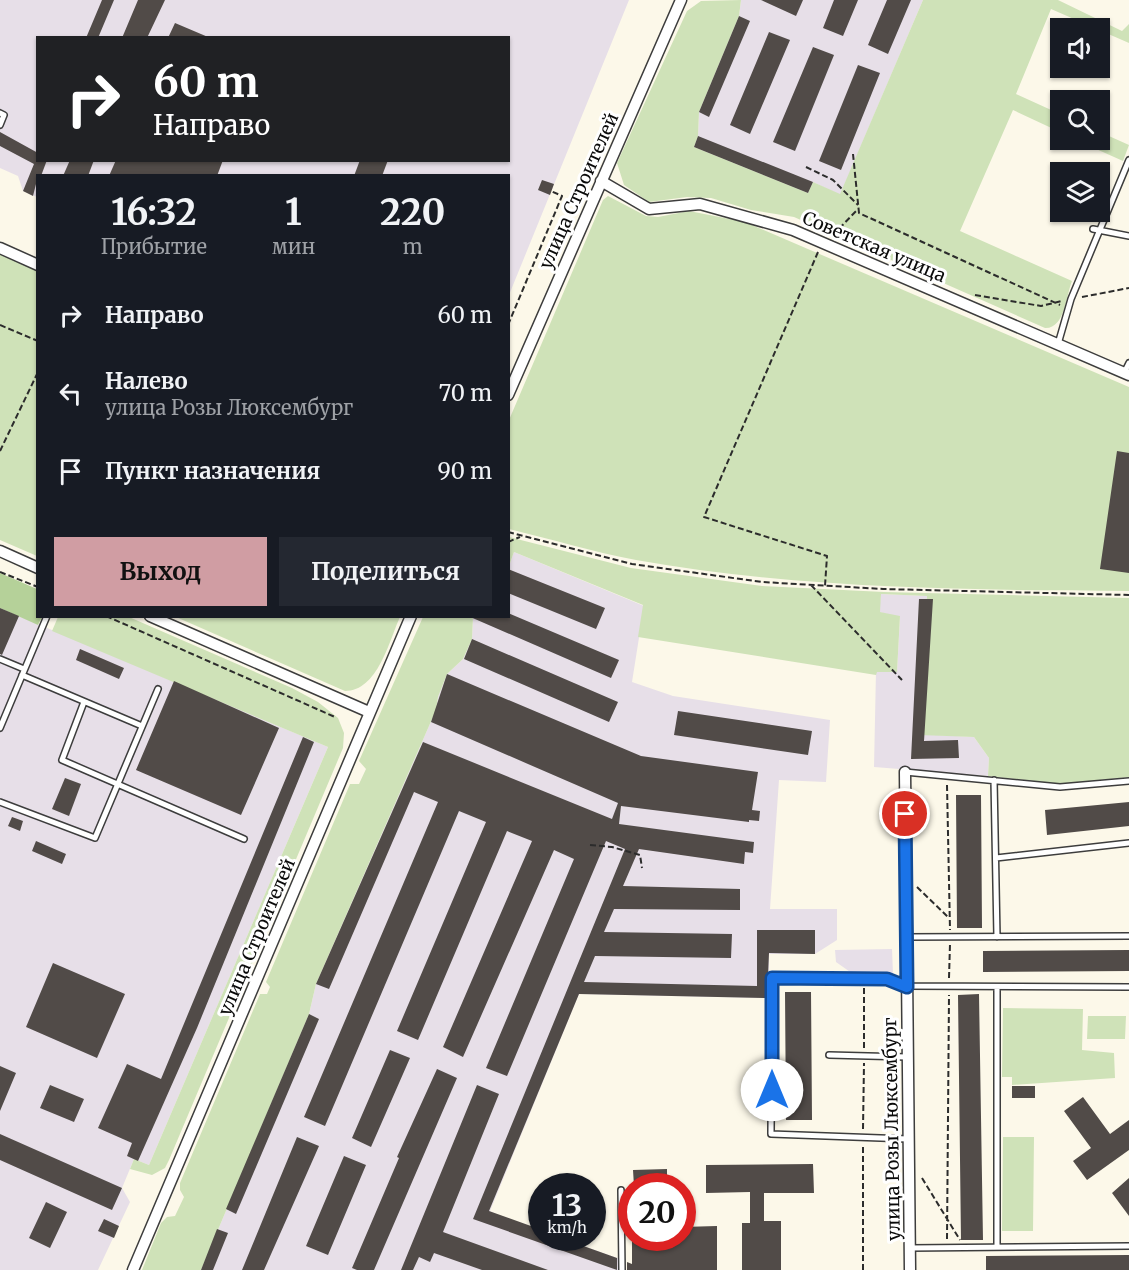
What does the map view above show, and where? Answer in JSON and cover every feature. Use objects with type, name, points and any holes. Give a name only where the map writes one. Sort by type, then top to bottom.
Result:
[{"type":"street","name":"улица Строителей","points":[[510,390],[681,0]]},
{"type":"street","name":"Советская улица","points":[[601,181],[649,209],[688,203],[711,206],[793,230],[1127,374]]},
{"type":"street","points":[[0,248],[36,264]]},
{"type":"street","points":[[0,551],[36,567]]},
{"type":"street","points":[[155,618],[369,712]]},
{"type":"street","name":"улица Строителей","points":[[133,1270],[410,618]]},
{"type":"street","name":"улица Розы Люксембург","points":[[905,772],[909,1270]]},
{"type":"lane","points":[[0,113],[4,115],[0,125]]},
{"type":"lane","points":[[1058,344],[1096,229],[1129,160]]},
{"type":"lane","points":[[1096,229],[1129,236]]},
{"type":"lane","points":[[1127,374],[1129,363]]},
{"type":"lane","points":[[0,728],[46,618]]},
{"type":"lane","points":[[0,659],[84,702],[142,726]]},
{"type":"lane","points":[[0,802],[95,838],[158,689]]},
{"type":"lane","points":[[84,702],[62,760],[244,839]]},
{"type":"lane","points":[[0,706],[8,709]]},
{"type":"lane","points":[[905,772],[1060,787],[1129,781]]},
{"type":"lane","points":[[994,780],[997,937]]},
{"type":"lane","points":[[996,858],[1129,843]]},
{"type":"lane","points":[[907,937],[1129,936]]},
{"type":"lane","points":[[908,1139],[771,1134],[772,978],[887,979],[907,987],[1129,987]]},
{"type":"lane","points":[[997,987],[997,1247]]},
{"type":"lane","points":[[829,1055],[907,1057]]},
{"type":"lane","points":[[910,1248],[1129,1246]]},
{"type":"lane","points":[[622,1251],[622,1270]]},
{"type":"path","points":[[853,154],[858,213],[1068,309]]},
{"type":"path","points":[[806,167],[833,180],[858,207]]},
{"type":"path","points":[[510,321],[562,196],[551,191]]},
{"type":"path","points":[[825,586],[827,556],[704,517],[824,243],[858,207]]},
{"type":"path","points":[[973,295],[1041,306],[1129,288]]},
{"type":"path","points":[[0,325],[36,340]]},
{"type":"path","points":[[0,451],[36,376]]},
{"type":"path","points":[[510,533],[632,564],[762,582],[1129,595]]},
{"type":"path","points":[[510,541],[523,536]]},
{"type":"path","points":[[0,572],[36,586]]},
{"type":"path","points":[[811,585],[902,680]]},
{"type":"path","points":[[111,618],[335,717]]},
{"type":"path","points":[[946,1247],[950,937],[947,776]]},
{"type":"path","points":[[590,845],[612,846],[640,855],[642,868]]},
{"type":"path","points":[[906,877],[949,918]]},
{"type":"path","points":[[863,1270],[864,979]]},
{"type":"path","points":[[920,1175],[965,1247]]},
{"type":"shaded area","points":[[0,0],[629,0],[510,293],[510,174],[36,174],[36,197],[23,191],[18,176],[0,168]]},
{"type":"shaded area","points":[[741,0],[923,0],[840,195],[813,182],[808,193],[694,147],[698,136],[699,112],[739,16]]},
{"type":"shaded area","points":[[514,552],[644,606],[632,682],[673,696],[830,720],[826,782],[779,780],[770,909],[837,909],[837,940],[815,954],[769,954],[769,998],[579,994],[490,1211],[528,1231],[528,1251],[598,1251],[620,1259],[620,1270],[201,1270],[309,1014],[316,984],[436,710],[438,697],[447,674],[463,659],[472,639],[473,618],[510,618],[510,563]]},
{"type":"shaded area","points":[[881,594],[927,596],[919,734],[974,737],[989,758],[988,776],[874,767],[876,671],[897,672],[900,617],[879,612]]},
{"type":"shaded area","points":[[0,608],[328,747],[149,1165],[134,1159],[122,1188],[130,1202],[98,1270],[0,1270]]},
{"type":"shaded area","points":[[892,949],[893,974],[853,974],[836,962],[835,950]]},
{"type":"green space","points":[[741,0],[739,16],[699,112],[698,136],[694,147],[808,193],[813,182],[840,194],[923,0],[1058,0],[1095,18],[1072,18],[1051,9],[1016,94],[1050,109],[1050,127],[1013,110],[960,231],[1072,281],[1064,310],[1057,323],[1045,328],[794,217],[751,210],[711,198],[687,197],[649,202],[624,185],[617,163],[687,11],[701,1]]},
{"type":"green space","points":[[1129,24],[1129,43],[1110,35],[1110,25],[1122,31]]},
{"type":"green space","points":[[1110,136],[1129,145],[1123,161],[1098,150],[1110,150]]},
{"type":"green space","points":[[608,196],[646,216],[658,217],[689,211],[745,222],[1129,387],[1129,591],[882,586],[758,577],[636,560],[510,529],[510,418],[603,200]]},
{"type":"green space","points":[[0,254],[36,271],[36,556],[0,540]]},
{"type":"green space","points":[[510,537],[631,568],[762,586],[884,592],[1129,598],[1129,777],[1060,784],[988,776],[989,758],[974,737],[919,735],[927,596],[881,594],[880,612],[900,616],[897,672],[877,672],[876,675],[638,637],[643,605],[514,552],[510,563]]},
{"type":"green space","points":[[0,573],[36,589],[36,618],[42,618],[38,625],[0,608]]},
{"type":"green space","points":[[58,618],[131,618],[292,688],[318,702],[338,718],[344,733],[343,748],[169,1160],[165,1168],[152,1175],[130,1169],[134,1159],[149,1165],[328,747],[52,631]]},
{"type":"green space","points":[[178,618],[400,618],[374,674],[356,689],[345,691]]},
{"type":"green space","points":[[423,618],[473,618],[472,639],[463,659],[447,674],[438,697],[436,710],[316,984],[309,1014],[201,1270],[142,1270],[161,1223],[167,1217],[175,1216],[184,1197],[180,1190],[180,1183],[260,994],[267,994],[270,987],[266,982],[350,784],[359,784],[366,769],[359,761]]},
{"type":"green space","points":[[1003,1008],[1083,1009],[1082,1050],[1114,1053],[1115,1078],[1012,1085],[1012,1077],[1002,1077]]},
{"type":"green space","points":[[1088,1016],[1126,1016],[1125,1039],[1087,1039]]},
{"type":"green space","points":[[1003,1137],[1034,1137],[1033,1231],[1002,1231]]},
{"type":"building","points":[[102,0],[114,0],[99,36],[87,36]]},
{"type":"building","points":[[138,0],[165,0],[148,36],[123,36]]},
{"type":"building","points":[[761,0],[803,0],[796,16]]},
{"type":"building","points":[[834,0],[858,0],[843,36],[823,28]]},
{"type":"building","points":[[887,0],[911,0],[888,54],[868,45]]},
{"type":"building","points":[[739,16],[750,21],[709,117],[699,112]]},
{"type":"building","points":[[175,23],[206,36],[169,36]]},
{"type":"building","points":[[769,32],[790,40],[750,134],[730,125]]},
{"type":"building","points":[[813,47],[834,55],[795,151],[773,142]]},
{"type":"building","points":[[858,65],[880,73],[841,170],[819,161]]},
{"type":"building","points":[[0,132],[36,152],[36,162],[46,162],[42,174],[36,174],[33,196],[23,191],[34,164],[0,146]]},
{"type":"building","points":[[698,136],[813,182],[808,193],[694,147]]},
{"type":"building","points":[[69,162],[93,162],[89,174],[64,174]]},
{"type":"building","points":[[115,162],[222,162],[218,174],[110,174]]},
{"type":"building","points":[[359,162],[387,162],[383,174],[355,174]]},
{"type":"building","points":[[542,180],[554,184],[550,195],[538,190]]},
{"type":"building","points":[[1117,451],[1129,453],[1129,573],[1100,569]]},
{"type":"building","points":[[510,570],[605,608],[596,629],[510,594]]},
{"type":"building","points":[[919,599],[933,599],[924,741],[958,740],[959,758],[911,759]]},
{"type":"building","points":[[0,608],[19,616],[2,655],[0,654]]},
{"type":"building","points":[[510,614],[619,660],[611,678],[473,618],[510,618]]},
{"type":"building","points":[[472,639],[618,702],[609,722],[464,659]]},
{"type":"building","points":[[80,649],[124,668],[119,679],[76,660]]},
{"type":"building","points":[[447,674],[641,756],[758,772],[752,810],[760,811],[759,821],[749,820],[749,822],[621,806],[619,824],[754,842],[753,853],[745,852],[744,864],[639,849],[623,886],[740,889],[740,910],[614,909],[604,932],[732,934],[731,958],[595,956],[584,982],[757,986],[757,930],[815,930],[815,954],[769,953],[767,998],[579,994],[489,1211],[528,1225],[528,1238],[473,1219],[625,849],[606,841],[507,1076],[486,1068],[574,859],[554,850],[463,1057],[443,1047],[532,841],[507,831],[418,1040],[397,1031],[486,822],[459,811],[325,1126],[304,1117],[438,802],[414,792],[329,989],[316,984],[423,742],[612,819],[618,803],[431,722]]},
{"type":"building","points":[[174,681],[279,728],[241,815],[136,770]]},
{"type":"building","points":[[678,711],[812,731],[808,755],[674,735]]},
{"type":"building","points":[[303,737],[314,742],[197,1028],[138,1161],[127,1156],[132,1143],[98,1128],[127,1064],[161,1079]]},
{"type":"building","points":[[65,778],[81,784],[69,816],[52,809]]},
{"type":"building","points":[[956,795],[981,795],[982,928],[957,928]]},
{"type":"building","points":[[1129,802],[1129,826],[1047,835],[1045,810]]},
{"type":"building","points":[[12,817],[23,821],[20,831],[8,826]]},
{"type":"building","points":[[36,841],[66,854],[62,864],[32,851]]},
{"type":"building","points":[[1129,950],[1129,971],[983,972],[983,951]]},
{"type":"building","points":[[53,963],[125,994],[97,1058],[26,1027]]},
{"type":"building","points":[[785,992],[811,992],[812,1120],[786,1120]]},
{"type":"building","points":[[979,994],[983,1240],[961,1240],[958,995]]},
{"type":"building","points":[[309,1014],[319,1019],[236,1214],[226,1209]]},
{"type":"building","points":[[390,1050],[410,1058],[371,1147],[352,1138]]},
{"type":"building","points":[[0,1066],[16,1073],[0,1111]]},
{"type":"building","points":[[437,1069],[457,1078],[374,1270],[352,1268],[399,1158],[397,1157]]},
{"type":"building","points":[[50,1085],[84,1099],[74,1122],[40,1108]]},
{"type":"building","points":[[477,1085],[499,1094],[443,1232],[548,1270],[482,1270],[434,1253],[430,1262],[419,1257],[413,1270],[401,1270]]},
{"type":"building","points":[[1012,1086],[1035,1086],[1035,1098],[1012,1098]]},
{"type":"building","points":[[1083,1097],[1110,1134],[1129,1120],[1129,1150],[1087,1180],[1073,1161],[1091,1148],[1064,1111]]},
{"type":"building","points":[[0,1134],[122,1188],[112,1210],[0,1160]]},
{"type":"building","points":[[297,1137],[319,1146],[264,1270],[242,1270]]},
{"type":"building","points":[[344,1156],[366,1165],[328,1255],[306,1246]]},
{"type":"building","points":[[813,1164],[814,1193],[764,1193],[764,1221],[781,1221],[781,1270],[742,1270],[742,1223],[750,1223],[750,1192],[706,1193],[706,1165]]},
{"type":"building","points":[[667,1169],[667,1173],[633,1173],[633,1170]]},
{"type":"building","points":[[1129,1178],[1129,1216],[1112,1193]]},
{"type":"building","points":[[46,1202],[67,1212],[50,1248],[29,1238]]},
{"type":"building","points":[[104,1219],[119,1226],[114,1238],[98,1231]]},
{"type":"building","points":[[717,1226],[717,1270],[627,1270],[627,1262],[632,1264],[632,1251],[696,1251],[696,1227]]},
{"type":"building","points":[[217,1229],[228,1233],[213,1270],[201,1270]]},
{"type":"building","points":[[563,1251],[597,1251],[617,1258],[617,1270]]},
{"type":"building","points":[[1129,1255],[1129,1270],[986,1270],[986,1256]]},
{"type":"route","points":[[772,1090],[772,978],[887,979],[907,987],[905,814]]}]
